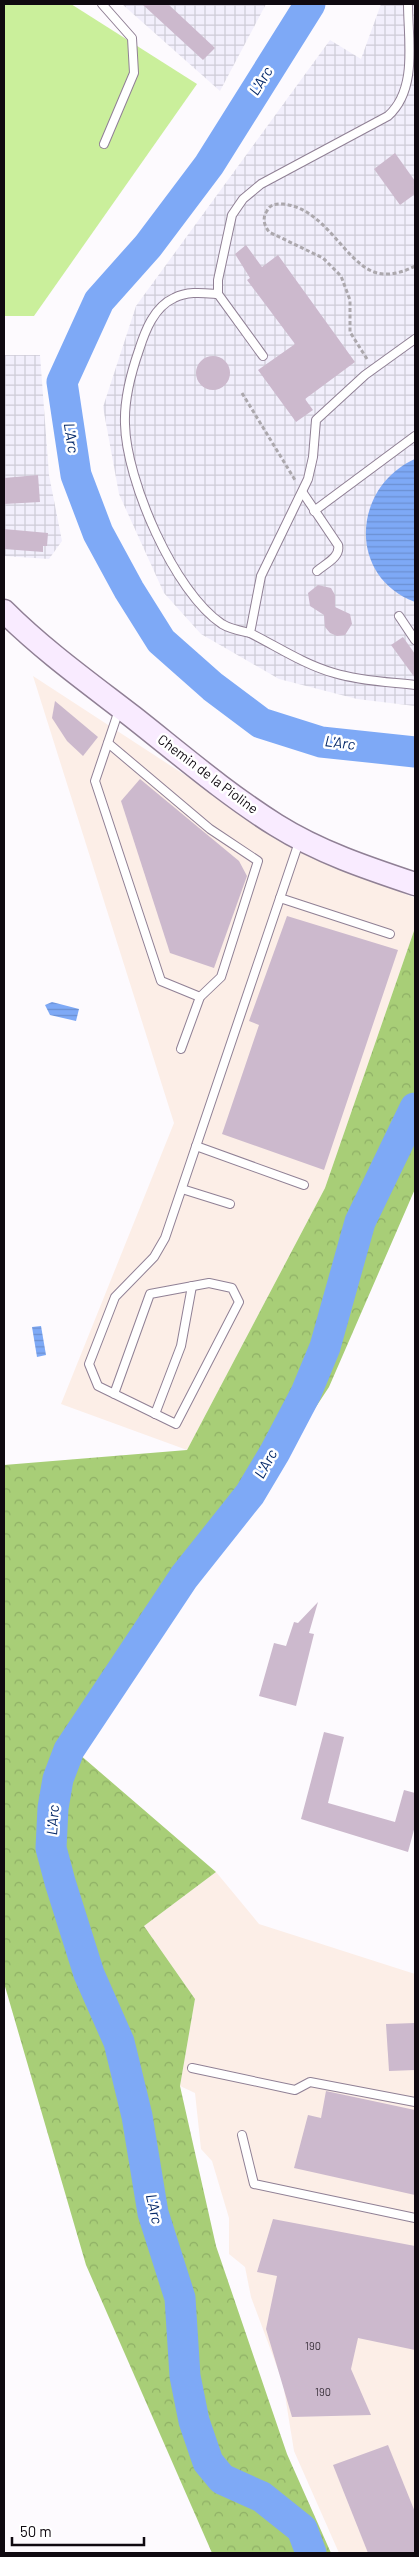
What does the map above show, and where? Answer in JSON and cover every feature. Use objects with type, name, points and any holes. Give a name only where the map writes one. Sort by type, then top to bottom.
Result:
[{"type":"main road","name":"Chemin de la Pioline","points":[[4,611],[13,627],[241,801],[277,826],[345,860],[415,884]]},
{"type":"lane","points":[[102,4],[132,38],[134,73],[104,144]]},
{"type":"lane","points":[[263,356],[218,294],[218,280],[232,215],[243,199],[261,184],[388,116],[402,100],[407,81],[408,4]]},
{"type":"lane","points":[[218,294],[184,294],[164,304],[148,326],[136,357],[127,397],[125,424],[128,450],[139,493],[157,535],[181,579],[222,624],[250,633],[298,659],[334,673],[376,681],[415,684]]},
{"type":"lane","points":[[250,633],[261,576],[303,493],[312,463],[316,420],[374,368],[415,339]]},
{"type":"lane","points":[[314,511],[415,436]]},
{"type":"lane","points":[[303,493],[338,545],[339,550],[337,555],[317,571]]},
{"type":"lane","points":[[399,616],[415,640]]},
{"type":"lane","points":[[120,707],[95,780],[161,981],[200,997]]},
{"type":"lane","points":[[108,743],[210,829],[258,861],[222,977],[200,997],[181,1049]]},
{"type":"lane","points":[[114,1394],[150,1294],[209,1283],[232,1288],[239,1302],[176,1424],[155,1414],[114,1394],[98,1386],[88,1364],[115,1297],[154,1257],[165,1238],[300,837]]},
{"type":"lane","points":[[280,898],[390,934]]},
{"type":"lane","points":[[196,1146],[304,1185]]},
{"type":"lane","points":[[182,1189],[230,1204]]},
{"type":"lane","points":[[155,1414],[181,1346],[192,1286]]},
{"type":"lane","points":[[192,2068],[294,2090],[310,2082],[415,2102]]},
{"type":"lane","points":[[242,2135],[254,2184],[415,2218]]},
{"type":"path","points":[[374,368],[356,344],[350,332],[350,300],[341,276],[323,258],[269,232],[264,225],[264,214],[269,207],[277,204],[290,205],[305,212],[331,231],[361,264],[374,272],[385,274],[404,271],[415,266]]},
{"type":"path","points":[[242,393],[303,493]]},
{"type":"shaded area","points":[[122,4],[266,4],[220,91]]},
{"type":"shaded area","points":[[381,4],[415,4],[415,706],[357,699],[279,679],[201,634],[164,593],[119,494],[103,407],[136,306],[330,40],[361,59]]},
{"type":"shaded area","points":[[4,355],[40,355],[49,475],[62,541],[49,559],[4,556]]},
{"type":"shaded area","points":[[33,676],[303,852],[415,898],[415,928],[325,1188],[187,1450],[61,1404],[174,1123]]},
{"type":"shaded area","points":[[216,1872],[259,1924],[415,1974],[415,2553],[339,2553],[294,2451],[283,2383],[251,2297],[245,2267],[229,2254],[229,2218],[212,2161],[201,2149],[195,2093],[180,2086],[195,1999],[144,1926]]},
{"type":"green space","points":[[4,4],[71,4],[197,84],[34,316],[4,316]]},
{"type":"green space","points":[[415,928],[415,1189],[329,1387],[247,1512],[79,1754],[216,1872],[144,1926],[195,1999],[180,2086],[216,2246],[287,2454],[331,2553],[212,2553],[86,2265],[4,1983],[4,1465],[187,1450],[325,1188]]},
{"type":"water","points":[[415,459],[415,602],[393,590],[377,573],[369,553],[366,532],[369,510],[379,490],[394,472]]},
{"type":"water","points":[[52,1002],[79,1009],[76,1021],[50,1015],[45,1005]]},
{"type":"water","points":[[41,1326],[46,1355],[37,1357],[32,1327]]},
{"type":"building","points":[[142,4],[168,4],[215,48],[203,60]]},
{"type":"building","points":[[395,153],[415,181],[415,194],[400,205],[374,169]]},
{"type":"building","points":[[246,245],[262,267],[278,255],[355,362],[305,399],[313,410],[296,422],[258,370],[295,344],[247,280],[250,278],[235,254]]},
{"type":"building","points":[[213,356],[220,357],[225,361],[229,366],[229,380],[225,385],[220,389],[213,390],[206,389],[201,385],[197,380],[196,373],[197,366],[201,361],[206,357]]},
{"type":"building","points":[[38,475],[40,502],[4,504],[4,478]]},
{"type":"building","points":[[4,529],[48,533],[47,546],[43,546],[43,552],[4,549]]},
{"type":"building","points":[[318,585],[331,588],[335,595],[335,607],[350,614],[352,624],[345,635],[337,636],[330,633],[325,627],[324,615],[310,606],[308,593]]},
{"type":"building","points":[[403,637],[415,654],[415,678],[391,645]]},
{"type":"building","points":[[55,701],[98,737],[83,756],[67,741],[52,718]]},
{"type":"building","points":[[140,779],[239,861],[247,876],[214,968],[170,953],[121,801]]},
{"type":"building","points":[[287,916],[398,950],[324,1170],[222,1134],[259,1025],[249,1021]]},
{"type":"building","points":[[318,1602],[309,1633],[314,1634],[296,1706],[259,1696],[274,1643],[286,1646],[294,1622],[298,1623]]},
{"type":"building","points":[[324,1732],[344,1737],[328,1803],[395,1822],[404,1790],[415,1793],[415,1826],[408,1852],[301,1819]]},
{"type":"building","points":[[415,2023],[415,2070],[389,2071],[386,2024]]},
{"type":"building","points":[[326,2091],[415,2110],[415,2195],[294,2168],[308,2115],[321,2118]]},
{"type":"building","points":[[273,2219],[415,2246],[415,2350],[358,2338],[351,2369],[371,2415],[292,2417],[266,2329],[277,2276],[257,2272]]},
{"type":"building","points":[[388,2445],[415,2512],[415,2553],[368,2553],[333,2465]]},
{"type":"waterway","name":"L'Arc","points":[[310,4],[209,165],[148,246],[99,301],[62,382],[76,475],[98,533],[129,590],[161,641],[213,687],[261,723],[321,742],[415,752]]},
{"type":"waterway","name":"L'Arc","points":[[311,2553],[302,2529],[262,2497],[222,2479],[208,2462],[194,2421],[185,2376],[180,2298],[153,2213],[137,2116],[119,2042],[89,1974],[51,1848],[53,1808],[58,1779],[69,1750],[184,1577],[250,1494],[306,1393],[325,1347],[360,1222],[415,1108]]}]
